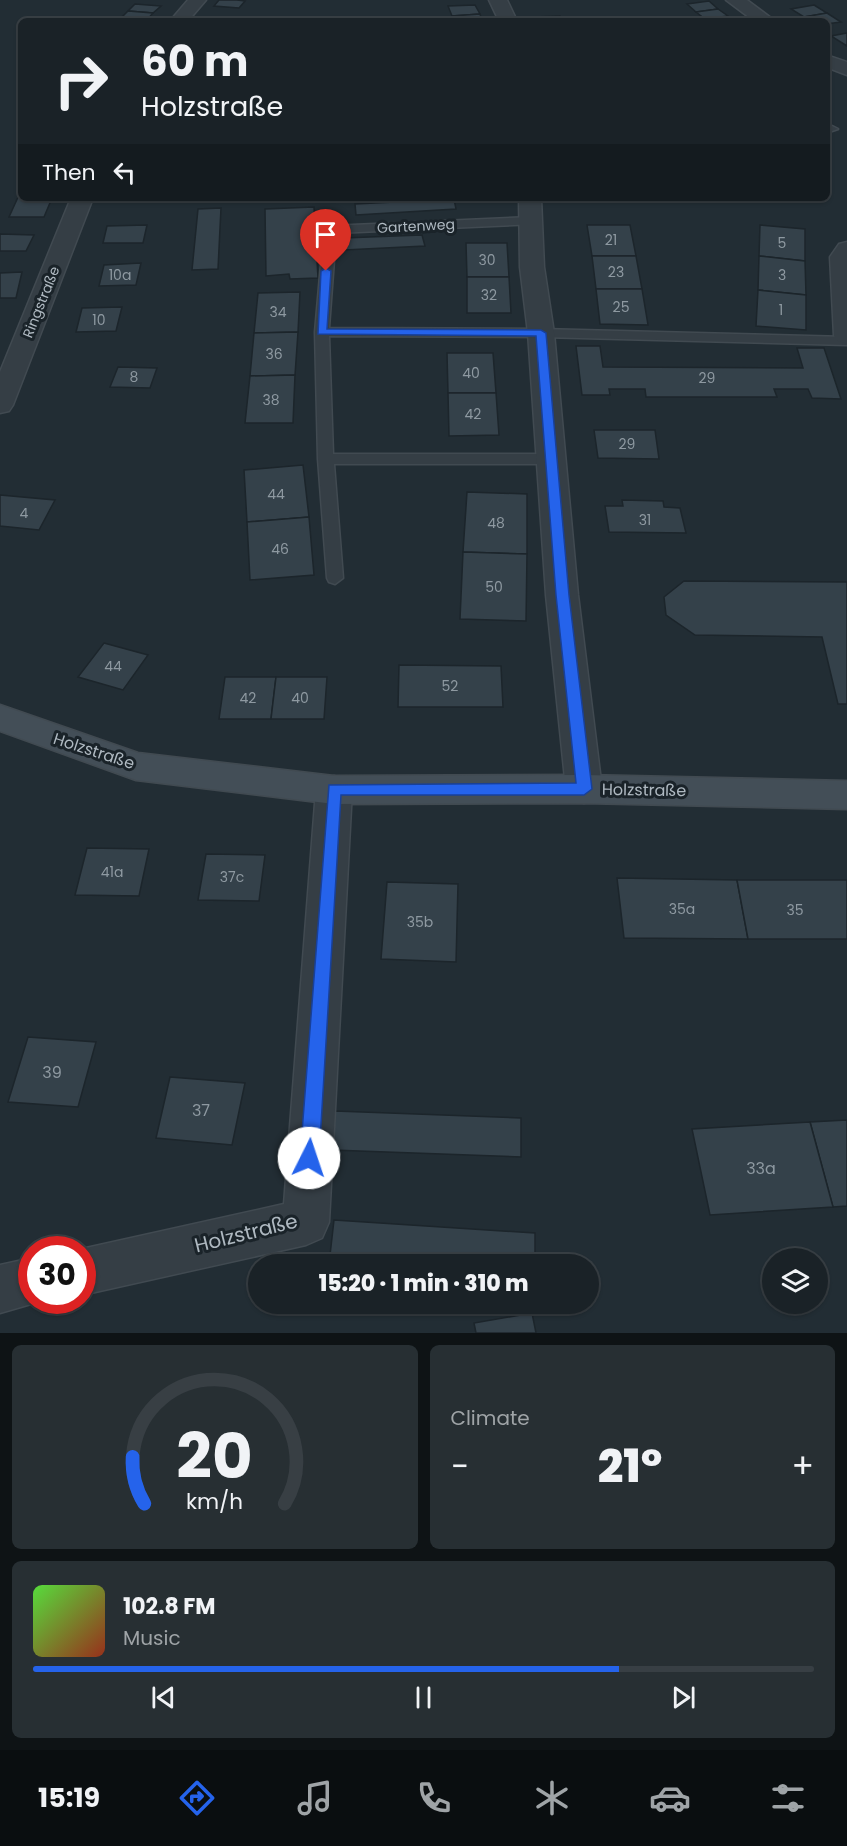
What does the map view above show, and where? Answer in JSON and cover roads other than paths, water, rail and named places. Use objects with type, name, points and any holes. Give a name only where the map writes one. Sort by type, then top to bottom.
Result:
[{"type":"street","points":[[182,18],[197,0]]},
{"type":"street","points":[[498,0],[507,18]]},
{"type":"street","points":[[735,0],[762,18]]},
{"type":"street","points":[[830,62],[847,69]]},
{"type":"street","name":"Ringstraße","points":[[0,405],[81,201]]},
{"type":"street","name":"Gartenweg","points":[[531,209],[532,267],[541,333],[562,595],[584,789]]},
{"type":"street","points":[[847,249],[842,257],[847,336]]},
{"type":"street","name":"Holzstraße","points":[[0,718],[136,766],[334,790],[584,789],[847,795]]},
{"type":"street","name":"Holzstraße","points":[[96,1268],[306,1222],[334,790]]},
{"type":"street","points":[[0,1289],[18,1285]]},
{"type":"lane","name":"Gartenweg","points":[[335,578],[326,459],[322,332],[330,230],[531,209]]},
{"type":"lane","points":[[322,332],[541,333],[847,341]]},
{"type":"lane","points":[[326,459],[552,459]]}]
